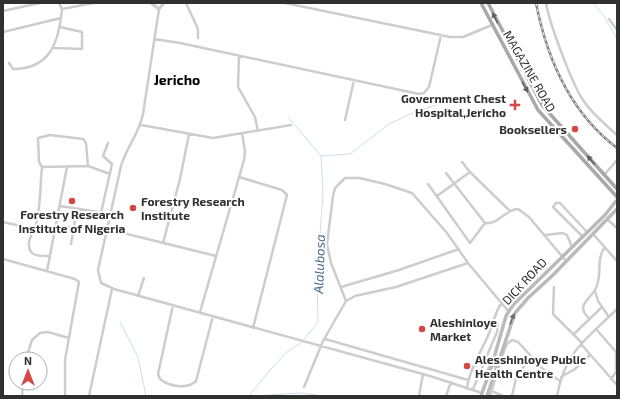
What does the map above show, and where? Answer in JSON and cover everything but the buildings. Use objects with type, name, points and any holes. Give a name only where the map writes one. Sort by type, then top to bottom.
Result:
[{"type":"main road","name":"MAGAZINE ROAD","points":[[481,3],[541,114],[617,199]]},
{"type":"main road","name":"MAGAZINE ROAD","points":[[488,3],[542,105],[617,189]]},
{"type":"main road","points":[[514,66],[519,63]]},
{"type":"main road","name":"DICK ROAD","points":[[481,394],[509,312],[517,301],[609,210],[617,199]]},
{"type":"main road","name":"DICK ROAD","points":[[489,396],[515,313],[528,298],[608,220],[617,209]]},
{"type":"street","points":[[3,11],[40,3]]},
{"type":"street","points":[[9,63],[13,69],[31,66],[41,61],[54,48],[60,27],[62,9],[60,3]]},
{"type":"street","points":[[62,9],[94,3]]},
{"type":"street","points":[[150,3],[159,9]]},
{"type":"street","points":[[164,3],[159,9],[141,125],[124,157],[107,229],[98,274],[101,283],[112,289],[424,374],[473,389],[481,394]]},
{"type":"street","points":[[186,3],[198,29],[198,38]]},
{"type":"street","points":[[285,3],[454,38],[463,37],[492,25]]},
{"type":"street","points":[[546,3],[558,39],[582,99],[600,121],[617,135]]},
{"type":"street","points":[[3,32],[61,18]]},
{"type":"street","points":[[610,19],[617,30]]},
{"type":"street","points":[[54,48],[82,49],[82,32],[60,27]]},
{"type":"street","points":[[154,39],[180,43],[413,93],[424,93],[430,81],[441,35]]},
{"type":"street","points":[[239,56],[238,87],[255,117],[258,131]]},
{"type":"street","points":[[345,120],[354,80]]},
{"type":"street","points":[[141,125],[217,138],[291,125]]},
{"type":"street","points":[[200,312],[245,151],[242,133]]},
{"type":"street","points":[[163,243],[184,164],[189,134]]},
{"type":"street","points":[[50,256],[35,255],[30,250],[29,243],[36,224],[42,167],[39,162],[37,140],[41,137],[50,136],[83,139],[86,142],[88,166]]},
{"type":"street","points":[[101,213],[112,164],[104,156],[108,143]]},
{"type":"street","points":[[604,175],[617,160]]},
{"type":"street","points":[[462,162],[470,172],[510,211]]},
{"type":"street","points":[[42,167],[88,166],[110,174]]},
{"type":"street","points":[[47,271],[67,167]]},
{"type":"street","points":[[437,196],[470,172]]},
{"type":"street","points":[[446,173],[485,222]]},
{"type":"street","points":[[238,177],[279,189],[287,195],[253,328]]},
{"type":"street","points":[[346,301],[329,254],[328,244],[333,196],[336,188],[345,178],[359,178],[385,184],[412,193],[426,207],[509,312]]},
{"type":"street","points":[[428,184],[470,242],[485,222]]},
{"type":"street","points":[[582,236],[553,207],[556,203],[560,203],[587,232]]},
{"type":"street","points":[[60,206],[111,214]]},
{"type":"street","points":[[71,244],[78,209]]},
{"type":"street","points":[[485,222],[493,222],[510,211],[518,209],[524,211],[566,261]]},
{"type":"street","points":[[608,220],[617,228]]},
{"type":"street","points":[[3,222],[34,229]]},
{"type":"street","points":[[56,228],[92,225]]},
{"type":"street","points":[[107,229],[216,256]]},
{"type":"street","points":[[545,235],[563,232],[567,235],[572,247]]},
{"type":"street","points":[[593,234],[617,261]]},
{"type":"street","points":[[589,319],[584,312],[583,307],[595,290],[599,278],[600,255],[605,248]]},
{"type":"street","points":[[341,287],[399,270],[459,249]]},
{"type":"street","points":[[3,259],[76,279],[79,282],[77,302],[65,360],[65,396]]},
{"type":"street","points":[[304,387],[321,347],[346,301],[355,296],[402,285],[428,274],[468,262]]},
{"type":"street","points":[[138,296],[144,278]]},
{"type":"street","points":[[554,287],[553,314],[574,334],[590,355],[617,384]]},
{"type":"street","points":[[89,396],[112,289]]},
{"type":"street","points":[[595,290],[598,301],[609,317]]},
{"type":"street","points":[[467,387],[468,380],[491,329],[495,312],[502,302]]},
{"type":"street","points":[[174,305],[158,376],[169,385],[185,386],[193,384],[196,381],[213,316]]},
{"type":"street","points":[[574,334],[602,307]]},
{"type":"street","points":[[557,396],[560,379],[566,363],[581,344],[617,309]]},
{"type":"street","points":[[473,389],[477,376],[497,332],[498,324],[493,321]]},
{"type":"street","points":[[596,329],[616,352],[616,372],[612,379]]},
{"type":"street","points":[[29,351],[32,340],[40,333],[48,332],[69,338]]},
{"type":"street","points":[[325,339],[468,380]]},
{"type":"street","points":[[489,396],[492,391],[505,348],[510,341],[518,342],[544,370],[560,379]]},
{"type":"street","points":[[560,379],[575,369],[590,355]]},
{"type":"street","points":[[512,396],[517,374],[532,357]]},
{"type":"street","points":[[477,376],[484,377],[490,365],[498,367]]},
{"type":"street","points":[[419,396],[424,374]]},
{"type":"street","points":[[446,396],[450,382]]},
{"type":"street","points":[[492,391],[503,396]]},
{"type":"waterway","points":[[593,3],[604,16],[617,39]]},
{"type":"waterway","points":[[321,156],[350,154],[389,124],[410,114],[439,104],[480,94]]},
{"type":"waterway","name":"Alalubosa","points":[[249,396],[271,369],[287,352],[302,342],[318,322],[317,274],[323,194],[321,156],[288,117]]},
{"type":"waterway","points":[[120,322],[138,357],[146,396]]},
{"type":"waterway","points":[[256,396],[300,393],[323,396]]},
{"type":"waterway","points":[[393,396],[402,396]]},
{"type":"railway","points":[[536,3],[547,44],[563,83],[574,102],[586,118],[617,148]]},
{"type":"place","name":"Government Chest Hospital,Jericho","points":[[515,105]]},
{"type":"place","name":"Booksellers","points":[[575,129]]},
{"type":"place","name":"Forestry Research Institute of Nigeria","points":[[72,201]]},
{"type":"place","name":"Forestry Research Institute","points":[[133,208]]},
{"type":"place","name":"Aleshinloye Market","points":[[422,329]]},
{"type":"place","name":"Alesshinloye Public Health Centre","points":[[467,366]]},
{"type":"district","name":"Jericho","points":[[177,79]]}]
